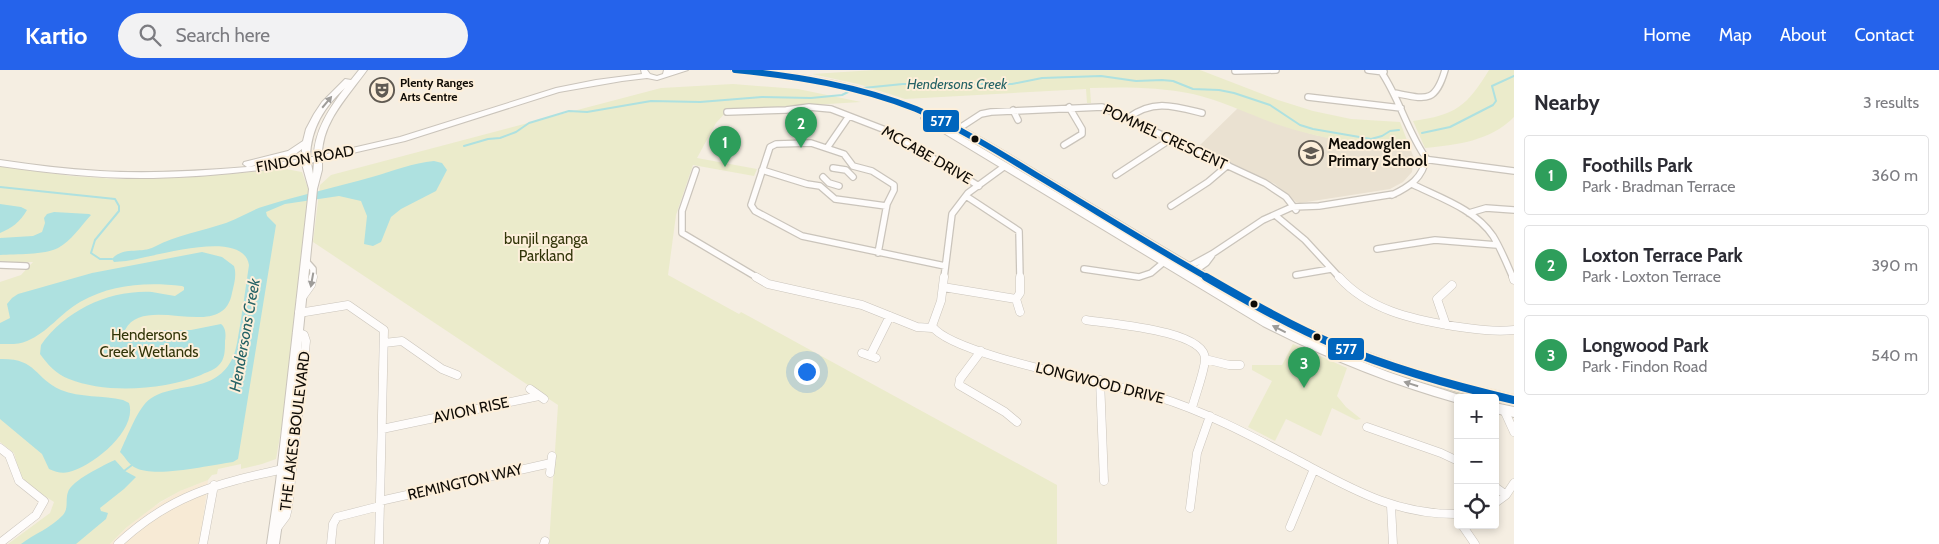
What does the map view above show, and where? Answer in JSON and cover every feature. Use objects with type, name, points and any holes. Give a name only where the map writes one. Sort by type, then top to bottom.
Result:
[{"type":"street","points":[[241,165],[290,153],[305,143],[313,123],[323,106],[362,70]]},
{"type":"street","name":"THE LAKES BOULEVARD","points":[[273,544],[313,189],[318,170],[318,155],[323,131],[329,119],[341,98],[362,70]]},
{"type":"street","points":[[667,72],[684,70]]},
{"type":"street","points":[[735,70],[780,74],[825,82],[898,104],[939,123],[1010,164],[1189,272],[1267,323],[1323,350],[1386,376],[1454,398]]},
{"type":"street","points":[[1236,71],[1276,70]]},
{"type":"street","points":[[1368,70],[1381,71],[1390,84],[1417,145],[1417,150],[1425,159],[1514,171]]},
{"type":"street","points":[[1394,94],[1417,96],[1433,94],[1438,89],[1445,70]]},
{"type":"street","name":"FINDON ROAD","points":[[318,155],[386,143],[556,90],[627,78],[644,72],[657,78],[667,72]]},
{"type":"street","points":[[1308,97],[1400,108]]},
{"type":"street","points":[[1128,118],[1139,108],[1154,104],[1202,112]]},
{"type":"street","name":"MCCABE DRIVE","points":[[727,112],[818,107],[848,116],[893,134],[979,186]]},
{"type":"street","points":[[1064,146],[1082,134],[1082,129],[1069,107]]},
{"type":"street","name":"POMMEL CRESCENT","points":[[958,129],[984,113],[1069,107],[1102,107],[1265,183],[1280,193],[1295,208]]},
{"type":"street","points":[[1013,110],[1018,120]]},
{"type":"street","points":[[827,148],[848,116]]},
{"type":"street","points":[[939,123],[958,129],[986,145],[1010,164],[1164,262],[1189,272],[1338,345],[1508,411]]},
{"type":"street","name":"FINDON ROAD","points":[[0,163],[81,174],[168,176],[215,174],[305,158],[440,127]]},
{"type":"street","points":[[1116,175],[1172,139]]},
{"type":"street","points":[[878,253],[886,206],[894,190],[894,185],[872,171],[854,166],[844,154],[809,142],[774,145],[769,149],[751,205],[753,210],[800,236],[878,253],[946,266]]},
{"type":"street","name":"THE LAKES BOULEVARD","points":[[305,143],[307,172],[313,189]]},
{"type":"street","points":[[318,170],[328,162],[386,143]]},
{"type":"street","name":"FINDON ROAD","points":[[168,176],[305,158]]},
{"type":"street","points":[[1189,272],[1206,262],[1212,254],[1275,215],[1295,208],[1306,210],[1319,206],[1382,198],[1394,194],[1412,184],[1420,176],[1425,159]]},
{"type":"street","points":[[932,328],[940,306],[952,214],[966,196],[1010,164]]},
{"type":"street","points":[[1171,206],[1208,182],[1228,165]]},
{"type":"street","points":[[833,168],[846,170],[854,166]]},
{"type":"street","name":"LONGWOOD DRIVE","points":[[696,170],[681,218],[680,229],[682,233],[766,283],[817,297],[862,305],[917,327],[932,328],[938,334],[981,351],[1043,369],[1100,380],[1142,391],[1210,416],[1363,495],[1391,506],[1424,513],[1454,516]]},
{"type":"street","points":[[762,170],[822,187],[835,199],[886,206]]},
{"type":"street","points":[[846,170],[853,177]]},
{"type":"street","points":[[823,176],[828,183],[839,186]]},
{"type":"street","points":[[822,187],[828,183]]},
{"type":"street","points":[[1412,184],[1468,213],[1485,226],[1497,245],[1514,280]]},
{"type":"street","points":[[966,196],[1018,231],[1020,293],[1016,299]]},
{"type":"street","points":[[1468,213],[1486,208],[1514,210]]},
{"type":"street","points":[[1275,215],[1300,235],[1353,292],[1378,307],[1409,319],[1493,332],[1514,330]]},
{"type":"street","points":[[1377,249],[1435,240],[1497,245]]},
{"type":"street","points":[[1084,269],[1139,277],[1151,273],[1164,262]]},
{"type":"street","points":[[0,265],[26,266]]},
{"type":"street","points":[[1296,275],[1331,269]]},
{"type":"street","points":[[1446,324],[1438,306],[1437,298],[1452,285]]},
{"type":"street","points":[[943,287],[1016,299]]},
{"type":"street","points":[[1016,299],[1020,312]]},
{"type":"street","points":[[299,313],[341,305],[350,306],[383,328],[382,413],[380,421],[385,428],[380,440],[379,544]]},
{"type":"street","points":[[869,356],[890,316]]},
{"type":"street","points":[[1086,320],[1185,337],[1199,346],[1205,359],[1192,408]]},
{"type":"street","name":"THE LAKES BOULEVARD","points":[[274,531],[286,516],[288,508],[306,341],[304,336],[297,332]]},
{"type":"street","points":[[384,343],[402,342],[442,369],[457,374]]},
{"type":"street","points":[[981,351],[960,378],[959,385],[961,388],[1009,414],[1017,422]]},
{"type":"street","points":[[1205,359],[1229,365],[1240,365]]},
{"type":"street","points":[[1100,380],[1104,481]]},
{"type":"street","name":"AVION RISE","points":[[385,428],[542,398],[530,389]]},
{"type":"street","points":[[1190,508],[1197,453],[1210,416]]},
{"type":"street","points":[[1367,427],[1454,459]]},
{"type":"street","points":[[0,448],[9,455],[18,482],[44,501],[36,515],[0,543]]},
{"type":"street","name":"REMINGTON WAY","points":[[331,544],[333,524],[337,517],[552,459],[550,473]]},
{"type":"street","points":[[1290,527],[1314,469]]},
{"type":"street","points":[[118,544],[134,528],[159,510],[194,492],[214,485],[280,470]]},
{"type":"street","points":[[1499,500],[1506,495],[1514,483]]},
{"type":"street","points":[[204,544],[214,485]]},
{"type":"street","points":[[1499,490],[1506,495]]},
{"type":"street","points":[[1391,506],[1393,544]]},
{"type":"street","points":[[1465,529],[1475,544]]},
{"type":"shaded area","name":"Meadowglen Primary School","points":[[1238,108],[1279,124],[1315,135],[1354,143],[1410,148],[1414,158],[1412,172],[1403,182],[1390,189],[1300,203],[1296,202],[1275,184],[1198,147]]},
{"type":"shaded area","points":[[208,480],[200,544],[110,544],[127,527],[153,507],[180,491]]},
{"type":"green space","points":[[875,70],[1200,70],[1278,100],[1313,111],[1351,119],[1400,122],[1410,148],[1360,144],[1327,138],[1279,125],[1204,97],[1167,90],[1090,88],[1091,103],[1087,103],[1086,89],[905,99],[858,84],[812,74]]},
{"type":"green space","points":[[1489,70],[1514,70],[1514,117],[1495,132],[1484,137],[1461,143],[1425,148],[1413,121],[1440,116],[1459,107],[1474,92]]},
{"type":"green space","name":"bunjil nganga Parkland","points":[[733,84],[798,89],[861,102],[728,110],[716,123],[697,158],[757,169],[754,176],[693,165],[676,215],[668,275],[739,314],[741,312],[1057,485],[1057,544],[549,544],[558,405],[313,242],[320,185],[331,175],[661,88]]},
{"type":"green space","name":"Hendersons Creek Wetlands","points":[[0,166],[71,176],[118,179],[192,177],[286,169],[302,172],[309,191],[285,408],[276,459],[241,469],[241,464],[218,469],[217,474],[212,475],[208,480],[180,491],[160,502],[127,527],[110,544],[8,544],[50,513],[54,502],[25,483],[20,475],[14,453],[0,442],[0,282],[21,275],[33,262],[0,263]]},
{"type":"green space","points":[[1193,274],[1304,331],[1476,394],[1454,394],[1454,396],[1414,384],[1296,336]]},
{"type":"green space","points":[[1293,344],[1347,368],[1337,396],[1346,407],[1361,419],[1356,420],[1332,408],[1321,436],[1286,419],[1275,441],[1248,427],[1272,381],[1252,370],[1252,365],[1282,365]]},
{"type":"water","points":[[434,161],[442,163],[447,170],[436,191],[401,209],[391,217],[381,242],[373,246],[364,244],[367,216],[361,201],[339,196],[285,204],[266,212],[267,216],[276,225],[238,459],[233,462],[198,468],[156,472],[136,468],[129,463],[120,452],[137,416],[150,399],[172,390],[206,382],[217,377],[226,369],[236,350],[249,265],[243,254],[231,248],[214,246],[114,262],[112,259],[116,255],[127,251],[149,249],[181,236],[226,223],[265,206],[291,198],[411,165]]},
{"type":"water","points":[[0,204],[21,207],[27,210],[15,224],[0,233]]},
{"type":"water","points":[[54,212],[91,215],[72,237],[58,248],[38,253],[0,255],[0,238],[33,236],[42,232],[45,223],[44,218],[47,214]]},
{"type":"water","points":[[202,252],[222,257],[234,266],[234,283],[226,308],[214,315],[199,317],[149,315],[135,320],[125,330],[134,333],[159,330],[191,330],[221,324],[225,334],[224,355],[220,364],[212,370],[186,380],[153,387],[100,387],[84,384],[60,375],[40,354],[41,345],[51,333],[76,312],[90,305],[105,299],[136,292],[152,292],[175,296],[184,290],[182,286],[155,284],[104,291],[80,302],[48,328],[27,341],[14,344],[0,344],[0,323],[10,318],[7,304],[18,294],[92,273]]},
{"type":"water","points":[[0,359],[12,360],[28,365],[52,385],[68,393],[115,398],[129,403],[130,414],[127,424],[111,446],[79,469],[66,473],[49,469],[42,454],[0,419]]},
{"type":"water","points":[[115,460],[125,471],[136,477],[100,508],[101,511],[108,513],[106,519],[76,544],[21,544],[53,524],[63,515],[66,510],[68,492],[75,483]]},
{"type":"waterway","name":"Hendersons Creek","points":[[863,88],[903,84],[1012,84],[1042,78],[1101,76],[1136,81],[1162,80],[1173,81],[1193,89],[1219,90],[1234,93],[1270,105],[1300,125],[1313,129],[1371,139],[1382,136],[1390,131],[1399,130]]},
{"type":"waterway","name":"Hendersons Creek","points":[[1422,133],[1450,127],[1493,105],[1496,101],[1492,86],[1514,76]]},
{"type":"waterway","name":"Hendersons Creek","points":[[464,146],[488,139],[500,138],[516,132],[529,123],[569,111],[587,112],[651,101],[700,102],[762,97],[811,98],[842,95],[848,92]]},
{"type":"waterway","points":[[0,187],[115,199],[119,206],[119,211],[95,240],[91,253],[100,259],[112,259]]},
{"type":"waterway","name":"Hendersons Creek","points":[[124,471],[132,465]]},
{"type":"transit line","name":"577","points":[[735,70],[804,78],[849,88],[893,101],[932,116],[980,141],[1222,286],[1311,334],[1396,368],[1454,386],[1514,400]]},
{"type":"place","name":"Plenty Ranges Arts Centre","points":[[382,90]]},
{"type":"place","name":"Loxton Terrace Park","points":[[801,148]]},
{"type":"place","name":"Meadowglen Primary School","points":[[1311,153]]},
{"type":"place","name":"Foothills Park","points":[[725,167]]},
{"type":"place","name":"Longwood Park","points":[[1304,388]]}]
